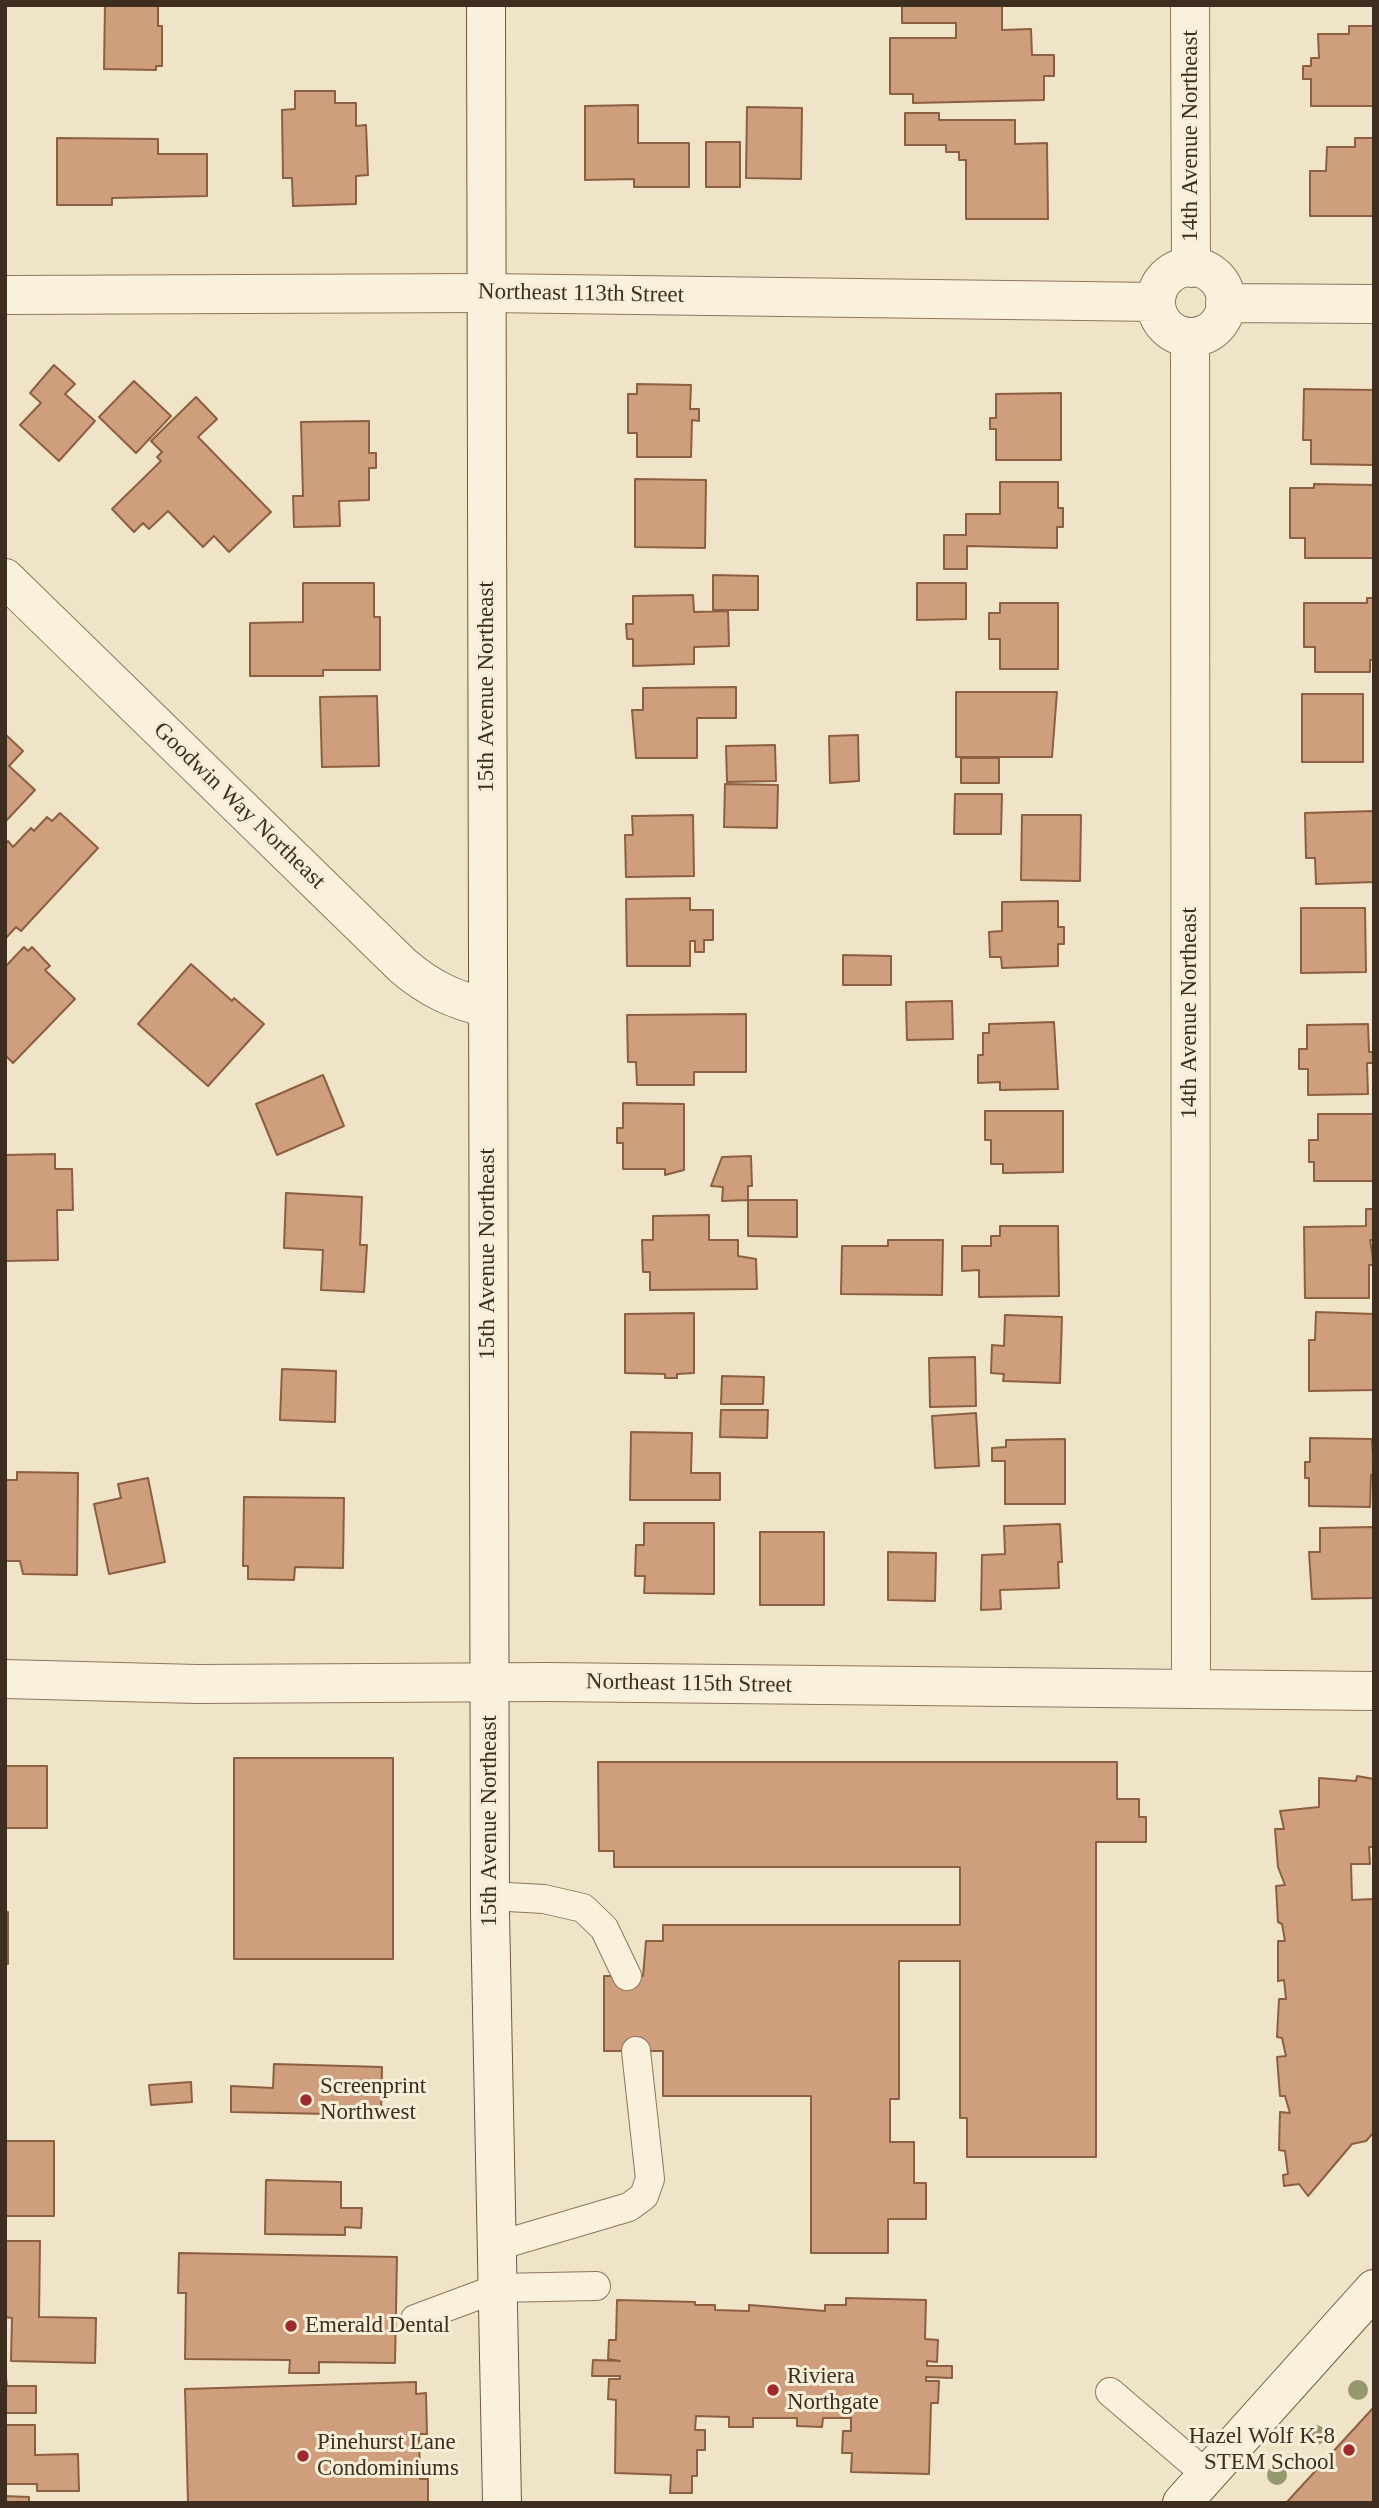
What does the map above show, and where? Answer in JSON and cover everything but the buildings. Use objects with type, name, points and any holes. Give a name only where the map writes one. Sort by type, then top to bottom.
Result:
[{"type":"street","name":"15th Avenue Northeast","points":[[486,5],[490,1896],[502,2503]]},
{"type":"street","name":"14th Avenue Northeast","points":[[1190,5],[1191,268]]},
{"type":"street","points":[[1191,268],[1209,273],[1219,281],[1226,303],[1217,326],[1208,332],[1190,337],[1167,328],[1160,319],[1156,302],[1165,278],[1175,271],[1191,268]]},
{"type":"street","name":"Northeast 113th Street","points":[[5,295],[486,293],[1156,302]]},
{"type":"street","points":[[1226,303],[1374,304]]},
{"type":"street","name":"14th Avenue Northeast","points":[[1190,337],[1191,1688]]},
{"type":"street","name":"Goodwin Way Northeast","points":[[5,578],[403,966],[437,992],[456,1001],[488,1008]]},
{"type":"street","name":"Northeast 115th Street","points":[[5,1679],[197,1684],[490,1682],[1374,1691]]},
{"type":"street","points":[[1182,2503],[1374,2289]]},
{"type":"lane","points":[[490,1896],[544,1899],[583,1908],[604,1928],[627,1976]]},
{"type":"lane","points":[[497,2246],[629,2207],[644,2196],[650,2179],[636,2050]]},
{"type":"lane","points":[[415,2319],[498,2288],[596,2286]]},
{"type":"lane","points":[[1110,2392],[1208,2475]]},
{"type":"place","name":"Screenprint Northwest","points":[[306,2100]]},
{"type":"place","name":"Emerald Dental","points":[[291,2326]]},
{"type":"place","name":"Riviera Northgate","points":[[773,2390]]},
{"type":"place","name":"Hazel Wolf K-8 STEM School","points":[[1349,2450]]},
{"type":"place","name":"Pinehurst Lane Condominiums","points":[[303,2456]]}]
